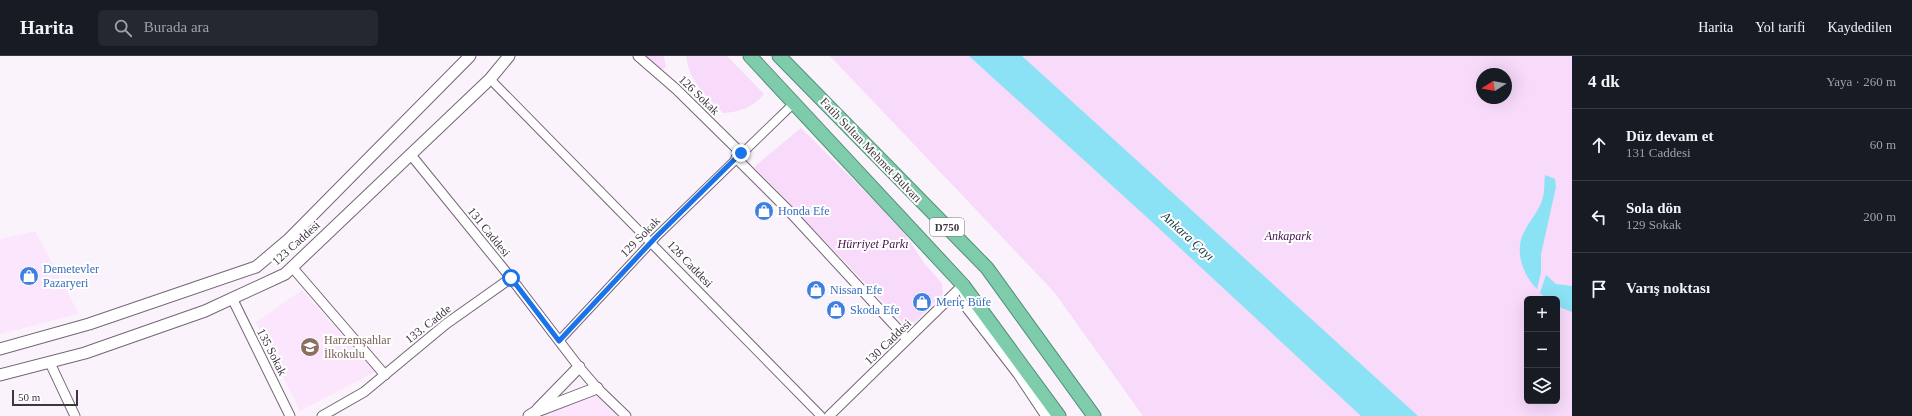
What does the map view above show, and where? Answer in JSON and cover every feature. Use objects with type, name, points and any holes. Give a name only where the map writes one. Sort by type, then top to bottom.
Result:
[{"type":"highway","name":"Fatih Sultan Mehmet Bulvarı","points":[[750,56],[792,104],[963,284],[1059,416]]},
{"type":"highway","name":"Fatih Sultan Mehmet Bulvarı","points":[[779,56],[986,268],[1094,416]]},
{"type":"main road","name":"123 Caddesi","points":[[0,349],[89,324],[256,267],[288,240],[470,56]]},
{"type":"main road","name":"123 Caddesi","points":[[0,375],[85,353],[190,316],[285,274],[490,79],[509,56]]},
{"type":"main road","points":[[963,284],[968,308],[1019,374],[1047,416]]},
{"type":"main road","points":[[533,414],[579,367]]},
{"type":"main road","points":[[533,414],[596,388]]},
{"type":"street","name":"126 Sokak","points":[[638,56],[676,89],[907,339]]},
{"type":"street","name":"128 Caddesi","points":[[490,79],[652,242],[821,416]]},
{"type":"street","name":"129 Sokak","points":[[559,341],[652,242],[738,155],[792,104]]},
{"type":"street","name":"131 Caddesi","points":[[411,155],[511,278],[596,388],[626,416]]},
{"type":"street","points":[[292,267],[385,375]]},
{"type":"street","name":"133. Cadde","points":[[322,416],[364,392],[446,324],[511,278]]},
{"type":"street","name":"130 Caddesi","points":[[829,416],[963,284]]},
{"type":"street","name":"135 Sokak","points":[[232,298],[290,416]]},
{"type":"street","points":[[50,363],[75,416]]},
{"type":"shaded area","name":"Demetevler Pazaryeri","points":[[35,231],[79,314],[0,334],[0,239]]},
{"type":"shaded area","name":"Harzemşahlar İlkokulu","points":[[302,290],[375,372],[300,411],[256,322]]},
{"type":"shaded area","points":[[595,394],[617,416],[542,416],[569,403]]},
{"type":"green space","points":[[643,56],[664,56],[666,67],[659,71]]},
{"type":"green space","points":[[686,56],[727,56],[764,94],[760,99],[746,108],[723,113],[699,88],[691,74]]},
{"type":"green space","name":"Ankapark","points":[[830,56],[1572,56],[1572,416],[1143,416],[1054,292]]},
{"type":"green space","name":"Hürriyet Parkı","points":[[801,128],[899,225],[924,263],[942,283],[943,294],[911,326],[905,325],[754,167]]},
{"type":"water","name":"Ankara Çayı","points":[[969,56],[1022,56],[1418,416],[1361,416],[1151,221]]},
{"type":"water","points":[[1545,175],[1555,179],[1556,187],[1541,254],[1541,272],[1537,289],[1532,284],[1524,270],[1520,255],[1520,247],[1524,232],[1542,202]]},
{"type":"water","points":[[1546,275],[1556,284],[1572,286],[1572,312],[1560,307],[1560,296],[1544,296],[1540,293]]},
{"type":"place","name":"Honda Efe","points":[[764,211]]},
{"type":"place","name":"Demetevler Pazaryeri","points":[[29,276]]},
{"type":"place","name":"Nissan Efe","points":[[816,290]]},
{"type":"place","name":"Meriç Büfe","points":[[922,302]]},
{"type":"place","name":"Skoda Efe","points":[[836,310]]},
{"type":"place","name":"Harzemşahlar İlkokulu","points":[[310,347]]},
{"type":"route","points":[[511,278],[559,341],[656,237],[741,153]]}]
